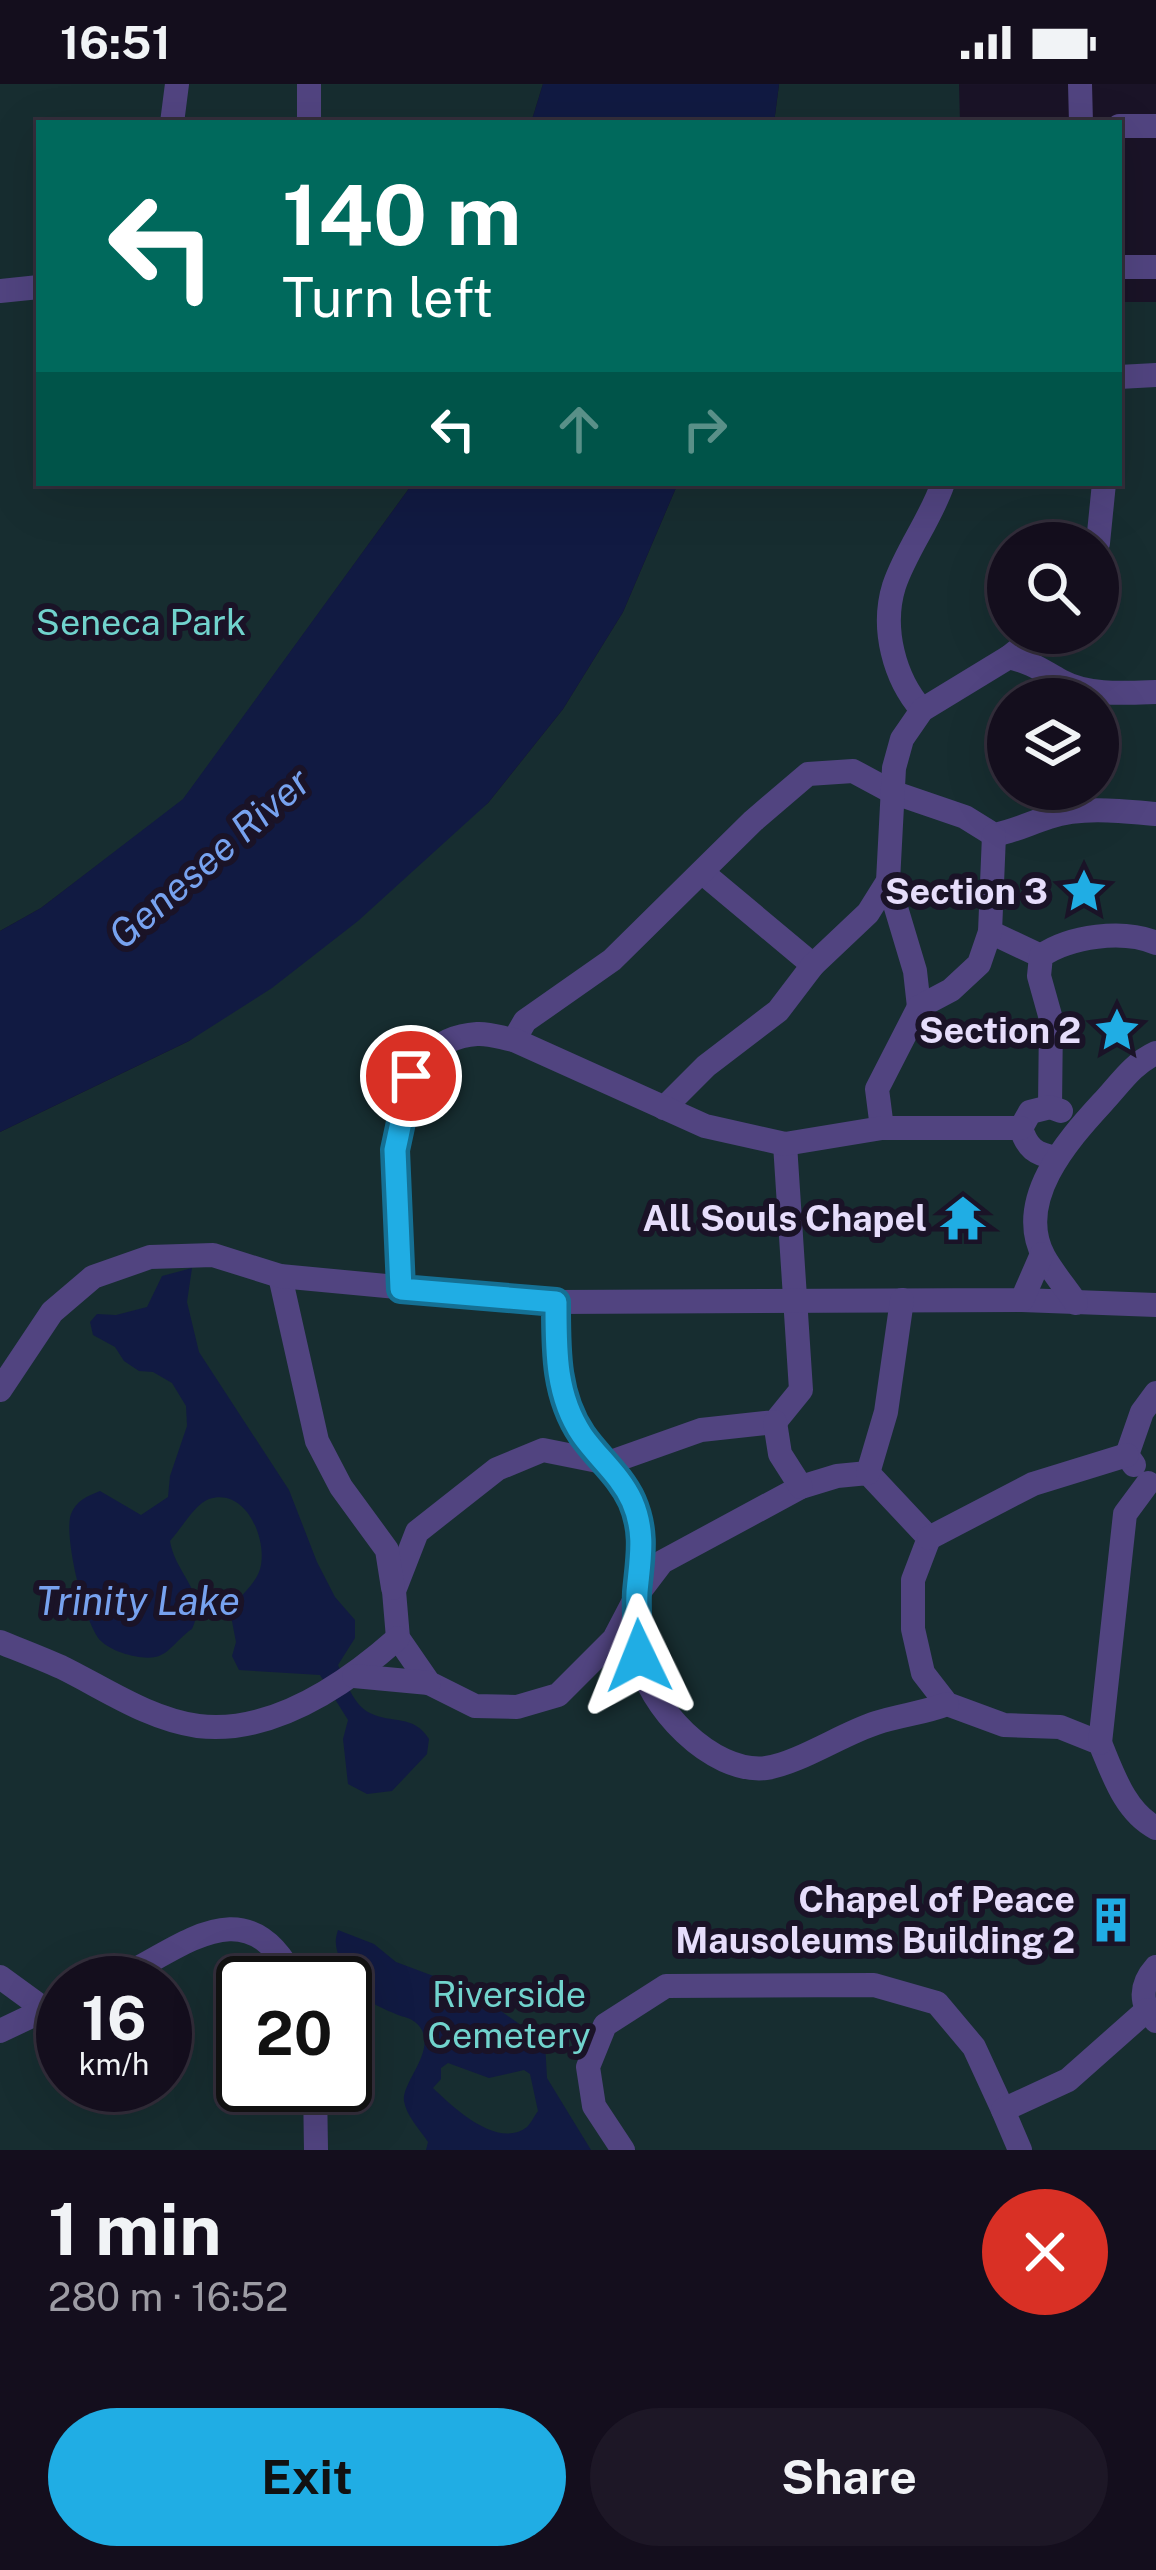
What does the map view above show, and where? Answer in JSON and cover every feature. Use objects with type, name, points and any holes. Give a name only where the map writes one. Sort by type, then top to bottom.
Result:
[{"type":"lane","points":[[172,120],[177,84]]},
{"type":"lane","points":[[308,84],[309,120]]},
{"type":"lane","points":[[1080,84],[1081,120]]},
{"type":"lane","points":[[1122,126],[1156,126]]},
{"type":"lane","points":[[1122,267],[1156,267]]},
{"type":"lane","points":[[0,290],[36,287]]},
{"type":"lane","points":[[1122,377],[1156,375]]},
{"type":"lane","points":[[922,710],[908,694],[892,654],[889,621],[894,587],[942,486]]},
{"type":"lane","points":[[1099,522],[1104,486]]},
{"type":"lane","points":[[882,1128],[877,1089],[919,1007],[915,971],[888,881],[892,792],[902,739],[922,710],[1014,654]]},
{"type":"lane","points":[[1010,657],[1036,663],[1064,684],[1106,692],[1156,692]]},
{"type":"lane","points":[[514,1040],[525,1021],[612,960],[753,821],[808,774],[853,771],[892,792],[965,817],[994,835],[1020,831],[1052,816],[1091,811],[1156,814]]},
{"type":"lane","points":[[919,1007],[951,990],[980,964],[990,932],[994,835]]},
{"type":"lane","points":[[703,873],[813,965]]},
{"type":"lane","points":[[664,1108],[706,1066],[778,1011],[813,965],[868,913],[888,881]]},
{"type":"lane","points":[[990,932],[1041,956]]},
{"type":"lane","points":[[1050,1107],[1052,1019],[1039,976],[1041,956],[1060,943],[1105,938],[1156,944]]},
{"type":"lane","points":[[401,1289],[395,1150],[411,1076],[455,1038],[480,1034],[514,1040],[706,1126],[785,1144],[882,1128],[1022,1128]]},
{"type":"lane","points":[[1076,1303],[1042,1254],[1037,1222],[1045,1178],[1075,1132],[1138,1061],[1156,1053]]},
{"type":"lane","points":[[1056,1158],[1039,1155],[1026,1144],[1022,1128],[1030,1112],[1050,1107],[1066,1112],[1075,1132]]},
{"type":"lane","points":[[394,1591],[417,1532],[496,1469],[543,1450],[608,1463],[701,1430],[775,1423],[801,1390],[785,1144]]},
{"type":"lane","points":[[1022,1300],[1042,1254]]},
{"type":"lane","points":[[0,1390],[52,1312],[93,1277],[150,1257],[214,1255],[280,1276],[556,1302],[792,1298],[1156,1306]]},
{"type":"lane","points":[[280,1276],[317,1441],[341,1487],[387,1550],[398,1638],[429,1684]]},
{"type":"lane","points":[[868,1473],[886,1412],[902,1300]]},
{"type":"lane","points":[[556,1302],[556,1365],[570,1414],[632,1502],[644,1543],[637,1595],[639,1656],[659,1702],[684,1732],[726,1764],[767,1768],[878,1722],[947,1704]]},
{"type":"lane","points":[[1127,1455],[1142,1412],[1156,1393]]},
{"type":"lane","points":[[775,1423],[780,1454],[802,1487]]},
{"type":"lane","points":[[1127,1455],[1152,1486],[1125,1514],[1100,1743],[1118,1787],[1144,1822],[1156,1828]]},
{"type":"lane","points":[[1100,1743],[1060,1727],[1004,1725],[947,1704],[923,1673],[913,1629],[913,1580],[929,1538],[1033,1484],[1127,1455]]},
{"type":"lane","points":[[355,1676],[429,1684],[475,1706],[517,1707],[558,1695],[614,1639],[637,1595],[662,1562],[802,1487],[868,1473]]},
{"type":"lane","points":[[868,1473],[929,1538]]},
{"type":"lane","points":[[0,1642],[168,1718],[219,1727],[271,1716],[303,1702],[355,1676],[398,1638]]},
{"type":"lane","points":[[157,1956],[202,1931],[247,1930],[280,1956]]},
{"type":"lane","points":[[1004,2110],[1068,2080],[1151,2016],[1144,1987],[1156,1967]]},
{"type":"lane","points":[[0,1977],[36,1996]]},
{"type":"lane","points":[[622,2150],[594,2106],[588,2067],[605,2024],[666,1986],[874,1985],[937,2003],[974,2047],[1020,2150]]},
{"type":"lane","points":[[0,2031],[36,2014]]},
{"type":"lane","points":[[315,2112],[316,2150]]},
{"type":"green space","name":"Seneca Park","points":[[0,84],[543,84],[532,120],[36,120],[36,486],[411,486],[183,800],[41,908],[0,931]]},
{"type":"green space","points":[[779,84],[959,84],[960,120],[774,120]]},
{"type":"green space","name":"Riverside Cemetery","points":[[1122,302],[1156,302],[1156,2150],[0,2150],[0,1132],[189,1041],[488,803],[563,709],[623,612],[677,486],[1122,486]]},
{"type":"water","points":[[543,84],[779,84],[774,120],[532,120]]},
{"type":"water","name":"Genesee River","points":[[411,486],[677,486],[623,612],[563,709],[488,803],[358,921],[272,988],[189,1041],[0,1132],[0,931],[41,908],[183,799]]},
{"type":"water","name":"Trinity Lake","points":[[192,1268],[187,1302],[199,1352],[289,1490],[317,1562],[335,1597],[355,1620],[355,1638],[338,1665],[347,1685],[364,1710],[416,1726],[429,1739],[427,1754],[392,1791],[367,1794],[348,1784],[343,1739],[348,1720],[320,1675],[239,1670],[232,1656],[236,1642],[230,1611],[256,1577],[262,1560],[252,1520],[234,1501],[223,1497],[204,1502],[170,1541],[194,1594],[196,1616],[192,1629],[169,1649],[149,1658],[119,1652],[101,1641],[88,1618],[70,1541],[73,1509],[100,1491],[141,1515],[168,1497],[187,1426],[186,1406],[172,1383],[124,1361],[115,1347],[93,1335],[90,1322],[97,1314],[116,1315],[147,1307],[162,1276]]},
{"type":"water","points":[[338,1930],[374,1944],[396,1962],[471,1990],[545,2042],[547,2078],[591,2150],[426,2150],[428,2142],[404,2101],[423,2052],[422,2031],[413,2021],[372,2002],[372,1956],[339,1956]],"holes":[[[448,2063],[489,2078],[524,2070],[530,2074],[538,2111],[527,2127],[515,2133],[476,2123],[433,2088]]]},
{"type":"place","name":"Section 3","points":[[1084,891]]},
{"type":"place","name":"Section 2","points":[[1117,1030]]},
{"type":"place","name":"All Souls Chapel","points":[[963,1218]]},
{"type":"place","name":"Chapel of Peace Mausoleums Building 2","points":[[1111,1920]]},
{"type":"route","points":[[411,1076],[395,1150],[401,1289],[556,1302],[556,1365],[570,1414],[632,1502],[644,1543],[637,1595],[639,1656]]}]
